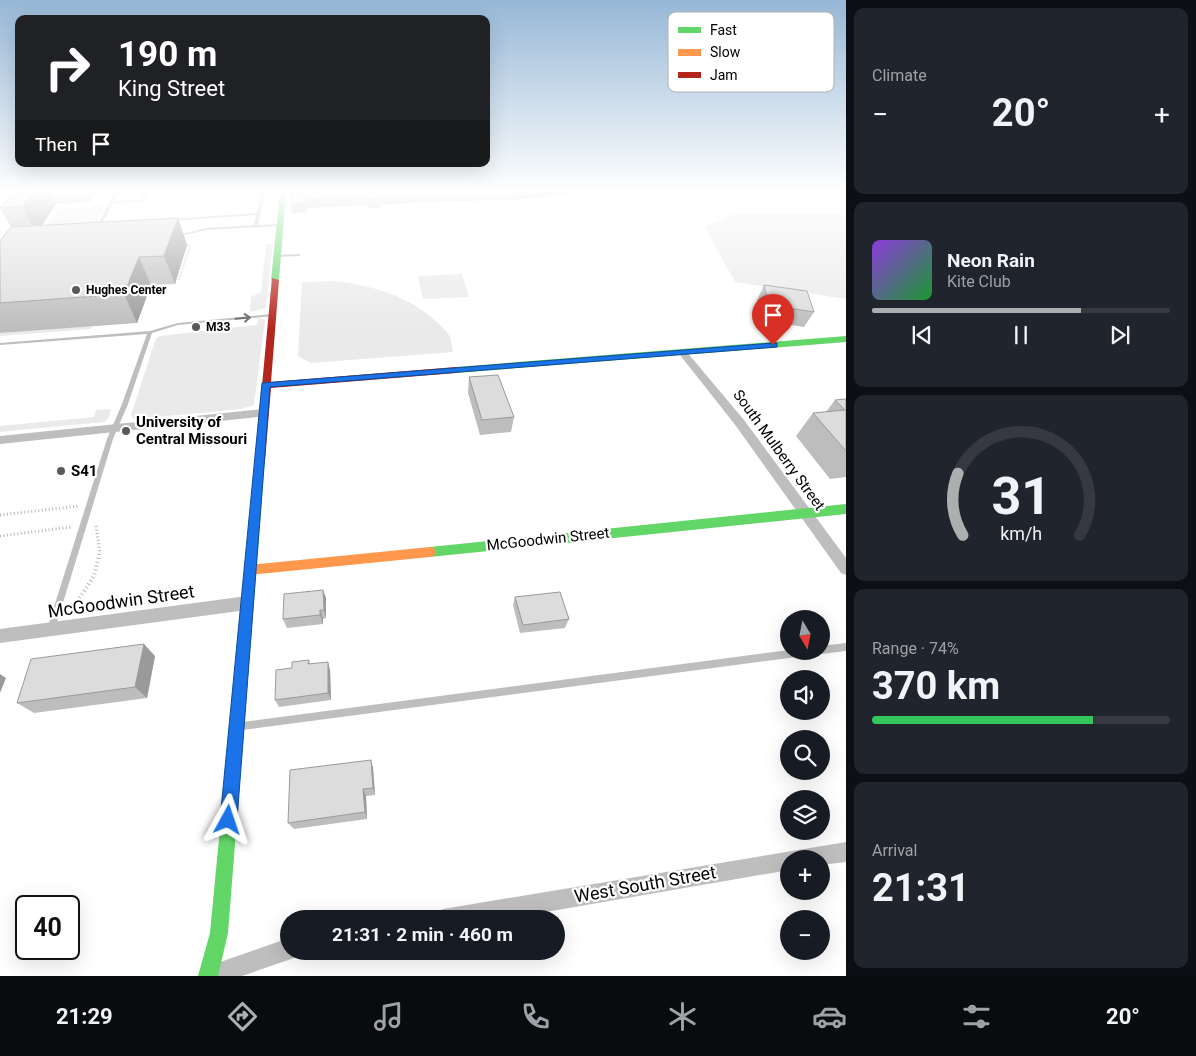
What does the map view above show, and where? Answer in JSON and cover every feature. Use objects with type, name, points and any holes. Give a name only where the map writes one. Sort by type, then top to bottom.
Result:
[{"type":"street","points":[[210,976],[219,933],[279,238]]},
{"type":"street","points":[[266,385],[846,339]]},
{"type":"street","name":"South Mulberry Street","points":[[683,353],[740,423],[846,569]]},
{"type":"street","points":[[0,440],[263,413]]},
{"type":"street","name":"McGoodwin Street","points":[[250,570],[846,508]]},
{"type":"street","name":"McGoodwin Street","points":[[0,636],[247,603]]},
{"type":"street","points":[[830,854],[846,852]]},
{"type":"street","name":"West South Street","points":[[496,910],[780,862]]},
{"type":"street","points":[[210,976],[280,952]]},
{"type":"lane","points":[[277,256],[299,255]]},
{"type":"lane","points":[[0,344],[150,332],[178,324],[272,315]]},
{"type":"lane","points":[[51,629],[110,438],[115,429],[150,332]]},
{"type":"lane","points":[[830,649],[846,647]]},
{"type":"lane","points":[[236,726],[780,655]]},
{"type":"path","points":[[179,280],[187,248],[190,246],[182,242]]},
{"type":"path","points":[[0,515],[90,504]]},
{"type":"path","points":[[0,536],[96,524],[95,534],[99,540],[100,553],[89,586],[76,599],[73,608]]},
{"type":"shaded area","points":[[711,238],[846,238],[846,299],[735,282]]},
{"type":"shaded area","points":[[266,244],[273,244],[266,308],[250,312],[251,297],[261,292]]},
{"type":"shaded area","points":[[462,274],[469,297],[423,299],[418,276]]},
{"type":"shaded area","points":[[333,281],[376,289],[417,306],[448,334],[453,352],[311,363],[298,356],[302,282]]},
{"type":"shaded area","points":[[258,318],[265,320],[254,405],[241,409],[132,418],[131,415],[156,338],[257,325]]},
{"type":"shaded area","points":[[92,326],[90,329],[0,336],[0,333]]},
{"type":"shaded area","points":[[111,409],[108,419],[104,422],[0,432],[0,426],[94,417],[96,410]]},
{"type":"building","points":[[3,238],[171,238],[164,256],[139,257],[124,294],[0,303],[0,241]]},
{"type":"building","points":[[764,285],[807,291],[814,312],[769,305]]},
{"type":"building","points":[[498,375],[514,417],[482,420],[469,377]]},
{"type":"building","points":[[846,399],[846,451],[813,413],[845,410],[835,400]]},
{"type":"building","points":[[323,590],[324,610],[320,610],[320,615],[283,619],[284,594]]},
{"type":"building","points":[[560,592],[569,619],[523,625],[515,597]]},
{"type":"building","points":[[144,644],[135,687],[17,703],[31,659]]},
{"type":"building","points":[[309,660],[308,664],[328,662],[328,693],[275,700],[276,670],[292,668],[292,662]]},
{"type":"building","points":[[371,760],[373,788],[363,789],[365,812],[288,823],[290,770]]},
{"type":"traffic: fast","points":[[275,280],[279,238]]},
{"type":"traffic: fast","points":[[456,370],[846,339]]},
{"type":"traffic: fast","points":[[208,976],[219,933],[260,461]]},
{"type":"traffic: fast","points":[[430,552],[846,509]]},
{"type":"traffic: slow","points":[[250,570],[430,552]]},
{"type":"traffic: jam","points":[[260,461],[275,280]]},
{"type":"traffic: jam","points":[[266,385],[456,370]]},
{"type":"place","name":"Hughes Center","points":[[76,290]]},
{"type":"place","name":"M33","points":[[196,327]]},
{"type":"place","name":"University of Central Missouri","points":[[126,431]]},
{"type":"place","name":"S41","points":[[61,471]]},
{"type":"route","points":[[228,820],[266,385],[773,345]]}]
